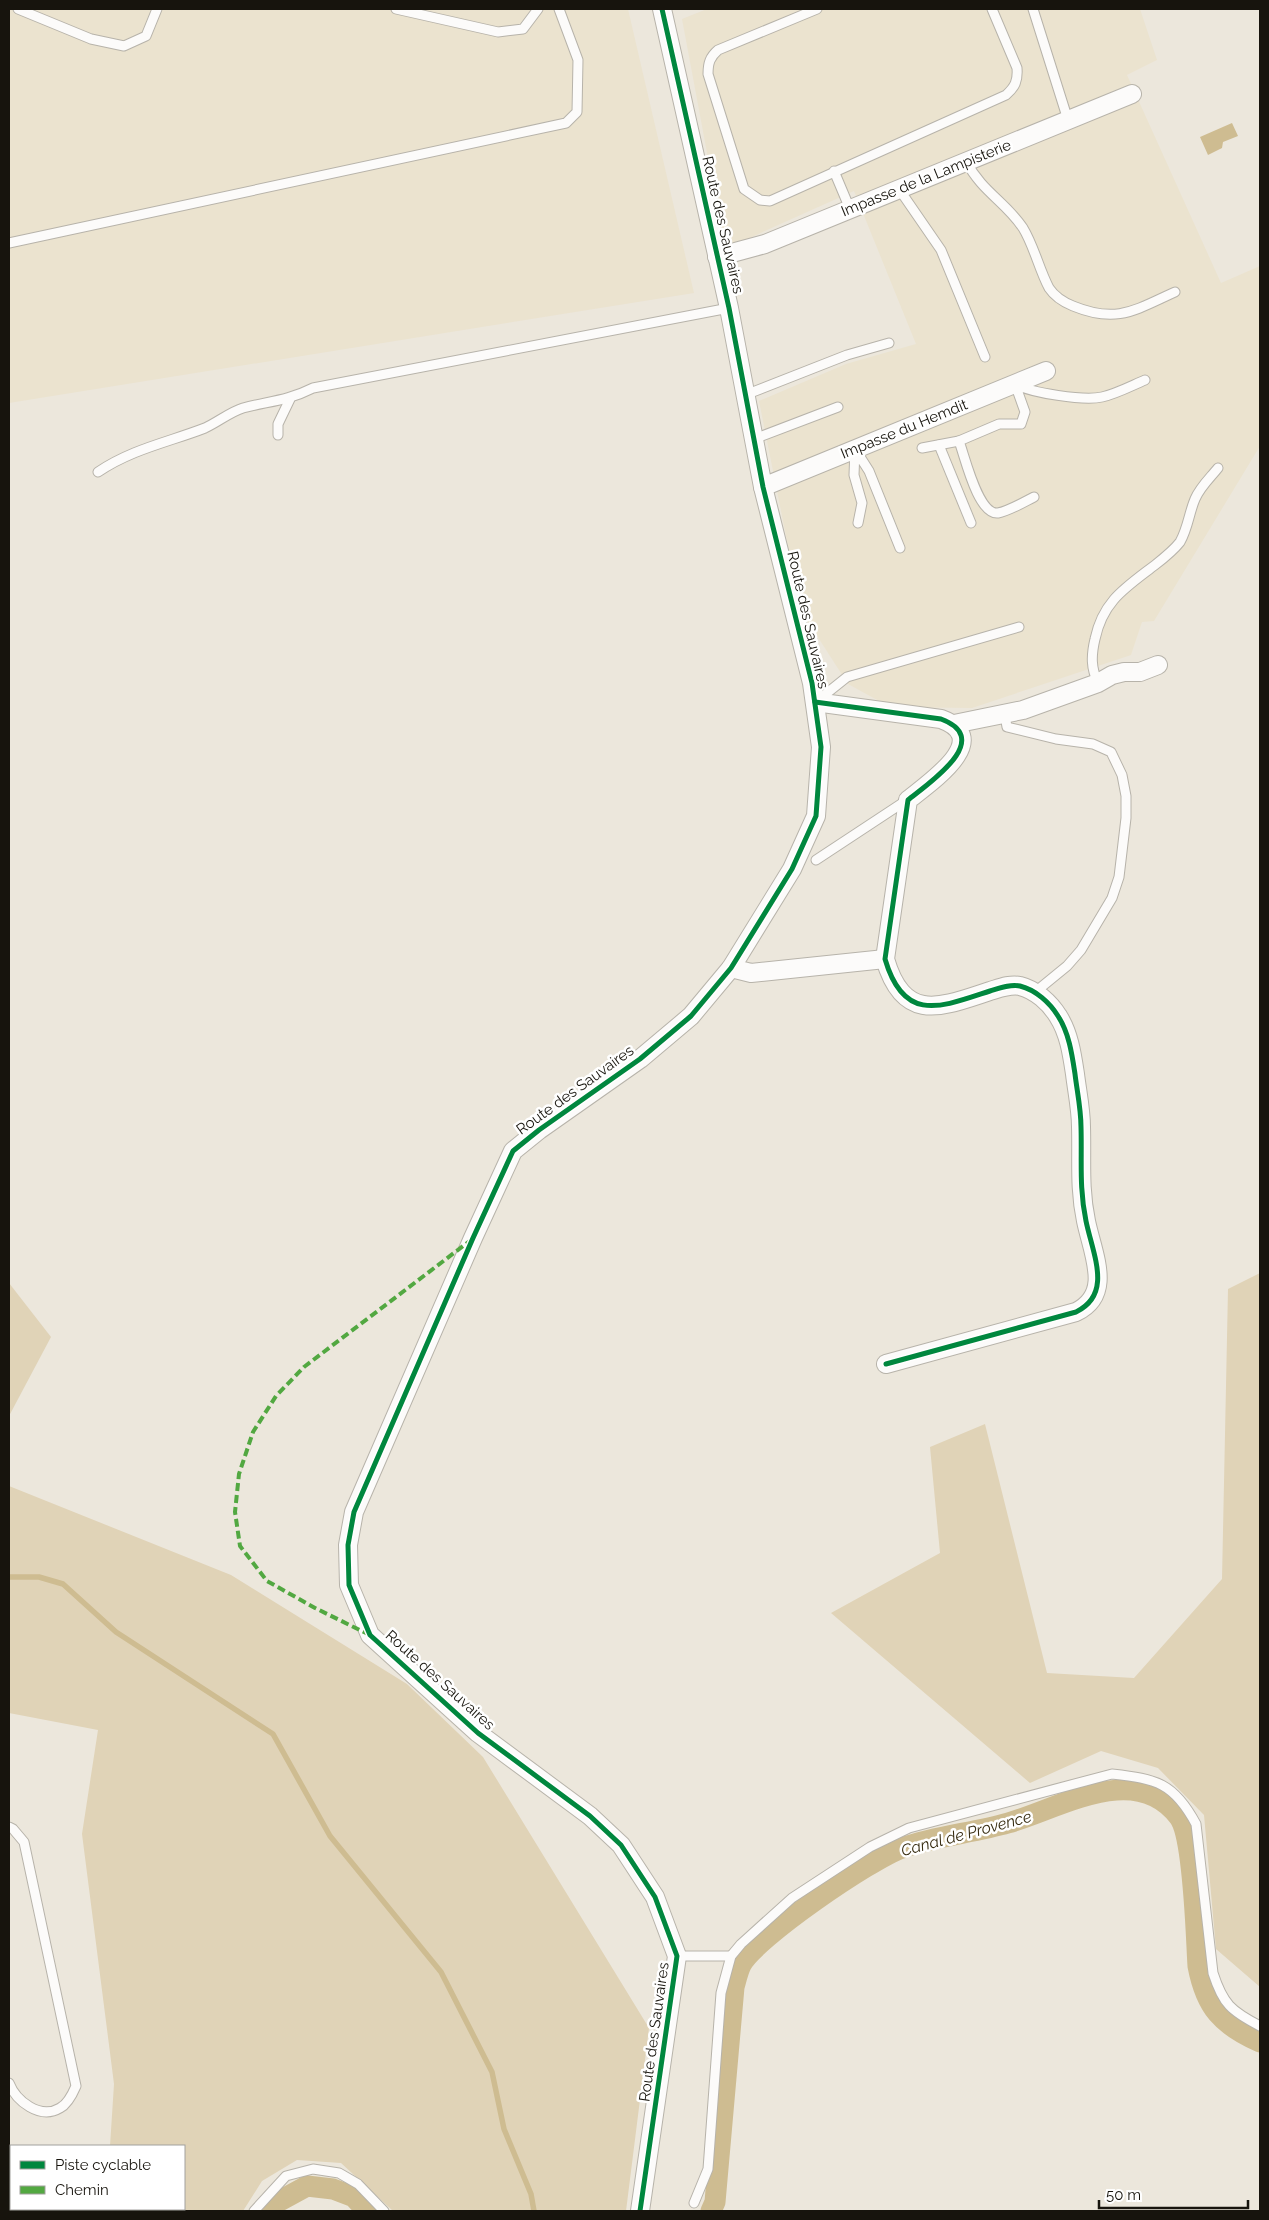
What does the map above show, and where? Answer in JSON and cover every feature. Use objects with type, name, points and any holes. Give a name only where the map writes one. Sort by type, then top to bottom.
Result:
[{"type":"street","name":"Route des Sauvaires","points":[[640,2211],[678,1956],[655,1897],[621,1845],[590,1816],[478,1733],[370,1635],[349,1585],[348,1546],[354,1512],[473,1238],[513,1151],[538,1130],[640,1059],[691,1016],[731,968],[792,869],[816,816],[821,747],[812,683],[763,487],[729,308],[662,9]]},
{"type":"street","name":"Impasse de la Lampisterie","points":[[717,257],[765,244],[1132,94]]},
{"type":"street","name":"Impasse du Hemdit","points":[[763,487],[1046,371]]},
{"type":"street","points":[[954,724],[1004,715],[1098,683],[1112,675],[1124,672],[1140,672],[1158,666]]},
{"type":"street","points":[[815,702],[941,719],[954,724],[961,732],[961,744],[956,759],[941,774],[908,800],[885,959],[889,971],[901,991],[915,1003],[928,1007],[942,1007],[1007,986],[1019,986],[1034,993],[1048,1003],[1059,1017],[1069,1040],[1081,1125],[1081,1196],[1099,1282],[1095,1297],[1088,1306],[1076,1312],[886,1364]]},
{"type":"street","points":[[731,968],[751,973],[885,959]]},
{"type":"lane","points":[[18,9],[91,39],[124,46],[146,36],[157,9]]},
{"type":"lane","points":[[396,9],[498,32],[524,29],[538,9]]},
{"type":"lane","points":[[9,243],[566,122],[577,112],[578,60],[559,9]]},
{"type":"lane","points":[[817,9],[718,50],[711,56],[708,74],[744,189],[760,200],[770,201],[1006,95],[1013,89],[1018,79],[1017,68],[992,9]]},
{"type":"lane","points":[[1034,9],[1068,120]]},
{"type":"lane","points":[[966,161],[978,182],[1013,215],[1023,229],[1050,289],[1061,301],[1083,310],[1115,315],[1128,313],[1174,292]]},
{"type":"lane","points":[[834,171],[850,209]]},
{"type":"lane","points":[[899,189],[941,250],[985,357]]},
{"type":"lane","points":[[98,472],[117,459],[206,427],[241,409],[290,399],[313,388],[729,308]]},
{"type":"lane","points":[[745,395],[846,355],[889,344]]},
{"type":"lane","points":[[1015,384],[1026,390],[1041,393],[1101,397],[1145,380]]},
{"type":"lane","points":[[922,448],[959,441],[999,424],[1021,424],[1025,412],[1015,384]]},
{"type":"lane","points":[[278,435],[278,424],[290,399]]},
{"type":"lane","points":[[754,439],[838,407]]},
{"type":"lane","points":[[959,441],[981,503],[990,512],[999,513],[1034,497]]},
{"type":"lane","points":[[939,445],[971,522]]},
{"type":"lane","points":[[855,449],[854,475],[862,503],[858,523]]},
{"type":"lane","points":[[855,449],[869,471],[900,548]]},
{"type":"lane","points":[[1098,683],[1092,671],[1091,661],[1100,619],[1109,604],[1123,590],[1170,553],[1180,542],[1187,528],[1195,499],[1218,468]]},
{"type":"lane","points":[[815,702],[847,677],[1019,627]]},
{"type":"lane","points":[[1004,715],[1007,728],[1056,739],[1093,744],[1111,752],[1122,775],[1126,796],[1126,818],[1120,877],[1112,898],[1081,950],[1067,966],[1034,993]]},
{"type":"lane","points":[[816,860],[908,800]]},
{"type":"lane","points":[[694,2203],[708,2169],[721,1993],[731,1956],[741,1944],[792,1898],[870,1847],[909,1828],[1112,1774],[1139,1777],[1166,1786],[1184,1802],[1196,1824],[1213,1973],[1220,1996],[1238,2014],[1260,2026]]},
{"type":"lane","points":[[9,1827],[24,1842],[76,2086],[71,2096],[61,2108],[47,2112],[34,2110],[24,2104],[13,2093],[9,2083]]},
{"type":"lane","points":[[678,1956],[731,1956]]},
{"type":"lane","points":[[254,2211],[286,2176],[313,2169],[339,2173],[358,2184],[384,2211]]},
{"type":"lane","points":[[9,2210],[13,2211]]},
{"type":"shaded area","points":[[9,9],[628,9],[694,293],[9,403]]},
{"type":"shaded area","points":[[707,9],[1140,9],[1157,60],[1127,75],[1221,283],[1260,266],[1260,446],[1154,621],[1142,622],[1131,655],[972,708],[890,707],[848,684],[801,611],[759,401],[846,364],[916,344],[854,191],[725,249],[682,19]]},
{"type":"shaded area","points":[[1232,123],[1238,136],[1223,142],[1222,148],[1208,155],[1200,137]]},
{"type":"shaded area","points":[[1260,1273],[1260,1987],[1216,1949],[1204,1815],[1158,1768],[1101,1751],[1030,1783],[831,1613],[940,1553],[930,1447],[985,1424],[1047,1673],[1134,1678],[1222,1579],[1228,1289]]},
{"type":"shaded area","points":[[9,1283],[51,1337],[9,1416]]},
{"type":"shaded area","points":[[9,1486],[231,1575],[407,1684],[483,1757],[649,2028],[626,2211],[393,2211],[341,2163],[297,2160],[262,2181],[243,2211],[106,2211],[185,2210],[185,2145],[110,2145],[114,2084],[82,1834],[98,1730],[9,1713]]},
{"type":"waterway","points":[[9,1577],[39,1577],[63,1584],[116,1632],[273,1734],[330,1836],[441,1972],[492,2072],[504,2129],[531,2194],[534,2211]]},
{"type":"waterway","name":"Canal de Provence","points":[[711,2211],[715,2202],[734,1987],[741,1965],[768,1937],[815,1900],[866,1867],[902,1848],[941,1837],[1008,1823],[1074,1799],[1097,1793],[1120,1790],[1142,1792],[1161,1800],[1179,1817],[1188,1844],[1198,1966],[1201,1981],[1211,2004],[1226,2022],[1260,2042]]},
{"type":"waterway","name":"Canal de Provence","points":[[270,2211],[274,2204],[307,2186],[333,2189],[354,2197],[367,2211]]},
{"type":"marked path","points":[[370,1635],[315,1608],[267,1581],[240,1546],[235,1512],[239,1474],[253,1432],[276,1396],[304,1367],[471,1240]]},
{"type":"cycle path","points":[[640,2211],[677,1956],[655,1897],[621,1845],[590,1816],[478,1733],[370,1635],[349,1585],[348,1545],[354,1512],[473,1238],[513,1151],[539,1130],[640,1059],[691,1016],[731,968],[792,869],[816,816],[821,747],[812,683],[763,487],[729,308],[662,9]]},
{"type":"cycle path","points":[[815,702],[941,719],[956,728],[962,738],[960,749],[953,761],[930,783],[908,800],[885,959],[893,980],[903,994],[914,1002],[926,1005],[940,1005],[1009,986],[1020,986],[1037,994],[1055,1011],[1065,1029],[1073,1059],[1081,1120],[1082,1197],[1098,1272],[1094,1295],[1087,1304],[1076,1312],[886,1364]]}]
